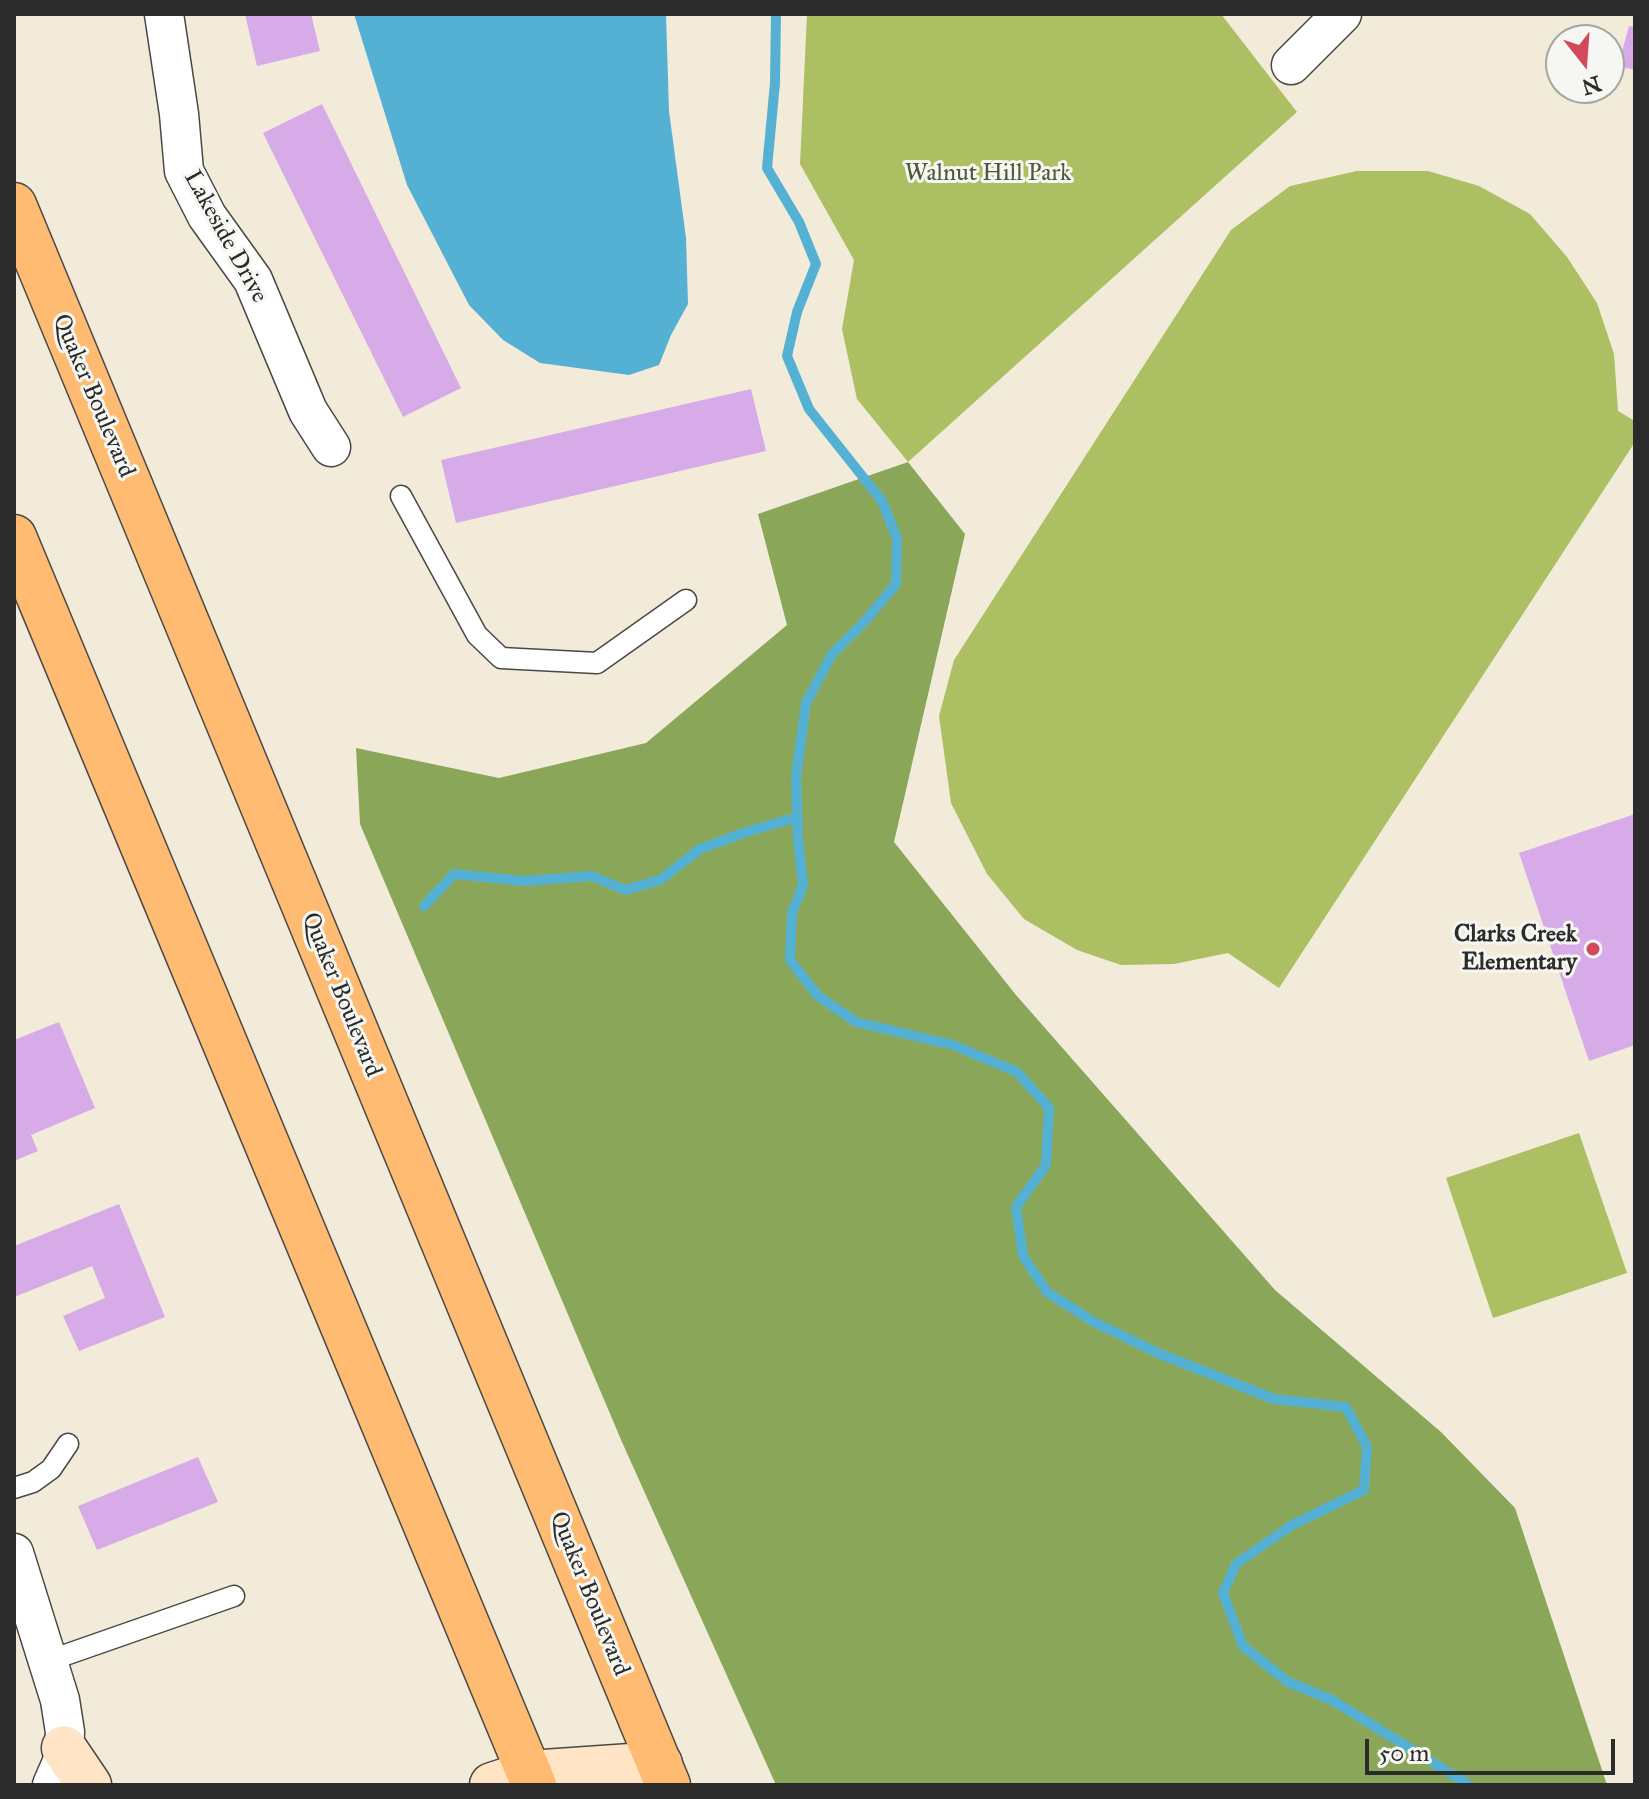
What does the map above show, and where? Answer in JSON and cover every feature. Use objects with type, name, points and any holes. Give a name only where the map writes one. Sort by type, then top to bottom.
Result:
[{"type":"main road","name":"Quaker Boulevard","points":[[14,205],[651,1778]]},
{"type":"main road","points":[[14,537],[519,1781]]},
{"type":"street","name":"Lakeside Drive","points":[[164,14],[184,171],[207,216],[253,280],[308,411],[331,447]]},
{"type":"street","points":[[1291,65],[1342,14]]},
{"type":"street","points":[[14,1553],[60,1700],[65,1732],[58,1766],[89,1785]]},
{"type":"street","points":[[519,1781],[651,1778]]},
{"type":"lane","points":[[401,496],[477,635],[501,658],[597,663],[686,600]]},
{"type":"lane","points":[[14,1488],[33,1482],[51,1469],[68,1444]]},
{"type":"lane","points":[[48,1661],[234,1596]]},
{"type":"green space","name":"Walnut Hill Park","points":[[807,14],[1221,14],[1297,112],[908,462],[857,399],[842,329],[854,260],[800,164]]},
{"type":"green space","points":[[1357,171],[1428,171],[1479,186],[1530,214],[1567,257],[1597,303],[1614,354],[1618,411],[1635,421],[1635,442],[1279,988],[1228,953],[1174,964],[1121,965],[1077,950],[1024,919],[987,874],[951,803],[939,716],[954,660],[1231,230],[1290,186]]},
{"type":"green space","points":[[908,462],[965,534],[894,842],[1016,995],[1275,1290],[1441,1432],[1515,1508],[1607,1785],[776,1785],[622,1442],[360,824],[356,748],[499,778],[646,743],[787,625],[758,514]]},
{"type":"green space","points":[[1579,1133],[1627,1273],[1493,1318],[1446,1178]]},
{"type":"water","points":[[354,14],[666,14],[669,111],[686,238],[688,304],[659,365],[629,375],[540,363],[503,340],[469,305],[407,185]]},
{"type":"building","points":[[245,14],[311,14],[320,51],[257,66]]},
{"type":"building","points":[[1629,26],[1635,27],[1635,70],[1625,68],[1625,41]]},
{"type":"building","points":[[322,104],[461,388],[403,417],[263,133]]},
{"type":"building","points":[[751,389],[766,451],[456,523],[441,460]]},
{"type":"building","name":"Clarks Creek Elementary","points":[[1635,814],[1635,1045],[1589,1061],[1519,853]]},
{"type":"building","points":[[59,1022],[95,1108],[31,1135],[38,1151],[14,1161],[14,1040]]},
{"type":"building","points":[[119,1204],[165,1317],[79,1351],[63,1316],[105,1298],[92,1266],[14,1297],[14,1246]]},
{"type":"building","points":[[198,1457],[218,1502],[97,1550],[78,1506]]},
{"type":"waterway","points":[[776,14],[775,83],[767,168],[799,222],[816,264],[797,312],[787,356],[809,409],[882,501],[897,538],[896,584],[832,654],[806,703],[796,777],[803,885],[792,913],[790,960],[818,996],[856,1022],[953,1045],[1017,1072],[1049,1108],[1046,1165],[1016,1207],[1023,1256],[1047,1292],[1092,1321],[1160,1354],[1274,1399],[1346,1407],[1367,1447],[1364,1490],[1292,1525],[1236,1564],[1223,1593],[1243,1646],[1288,1682],[1332,1700],[1469,1785]]},
{"type":"waterway","points":[[424,906],[454,874],[524,881],[592,876],[625,890],[660,880],[700,849],[798,817]]},
{"type":"place","name":"Clarks Creek Elementary","points":[[1593,949]]}]
